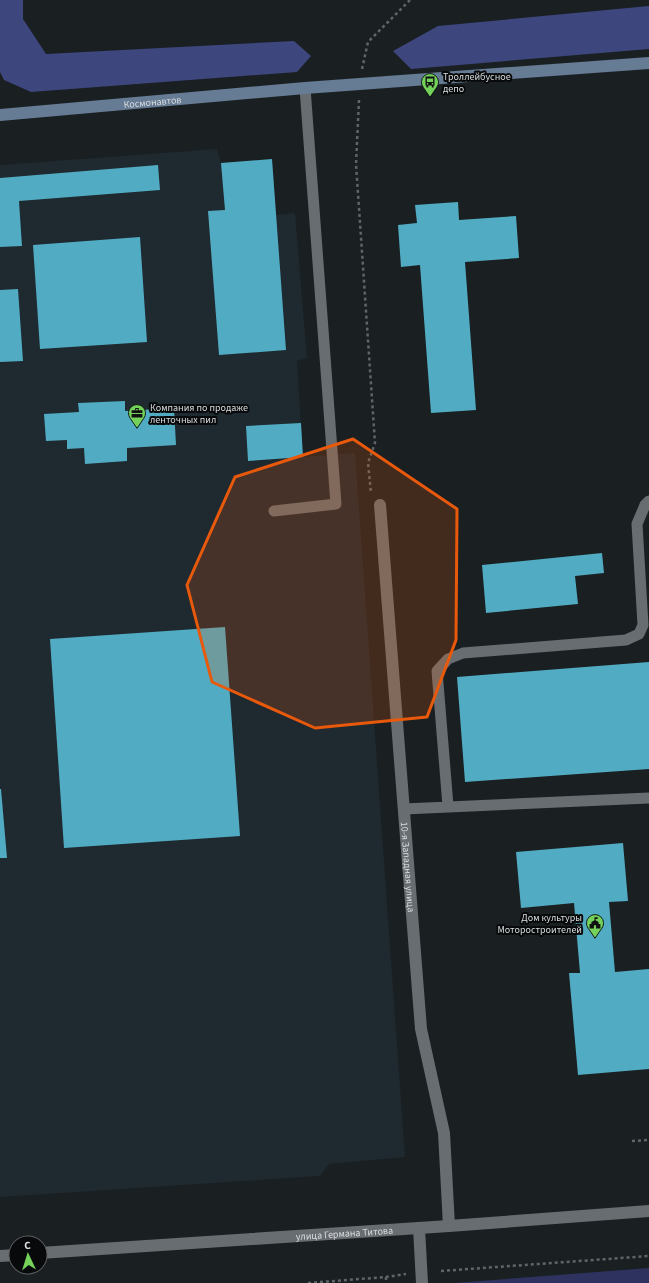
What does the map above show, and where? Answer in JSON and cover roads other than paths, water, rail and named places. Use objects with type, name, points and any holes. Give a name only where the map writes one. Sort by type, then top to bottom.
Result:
[{"type":"street","name":"Космонавтов","points":[[0,116],[305,88],[649,63]]},
{"type":"street","name":"10-я Западная улица","points":[[380,506],[421,1029],[444,1133],[449,1226]]},
{"type":"street","name":"улица Германа Титова","points":[[48,1252],[649,1211]]},
{"type":"street","points":[[419,1228],[422,1283]]},
{"type":"lane","points":[[274,511],[336,504],[305,88]]},
{"type":"lane","points":[[448,806],[437,671],[448,659],[463,653],[626,640],[639,634],[643,625],[636,524],[645,505],[649,501]]},
{"type":"lane","points":[[404,809],[649,798]]},
{"type":"place","name":"Троллейбусное депо","points":[[430,97]]},
{"type":"place","name":"Компания по продаже ленточных пил","points":[[137,428]]},
{"type":"place","name":"Дом культуры Моторостроителей","points":[[595,938]]}]
